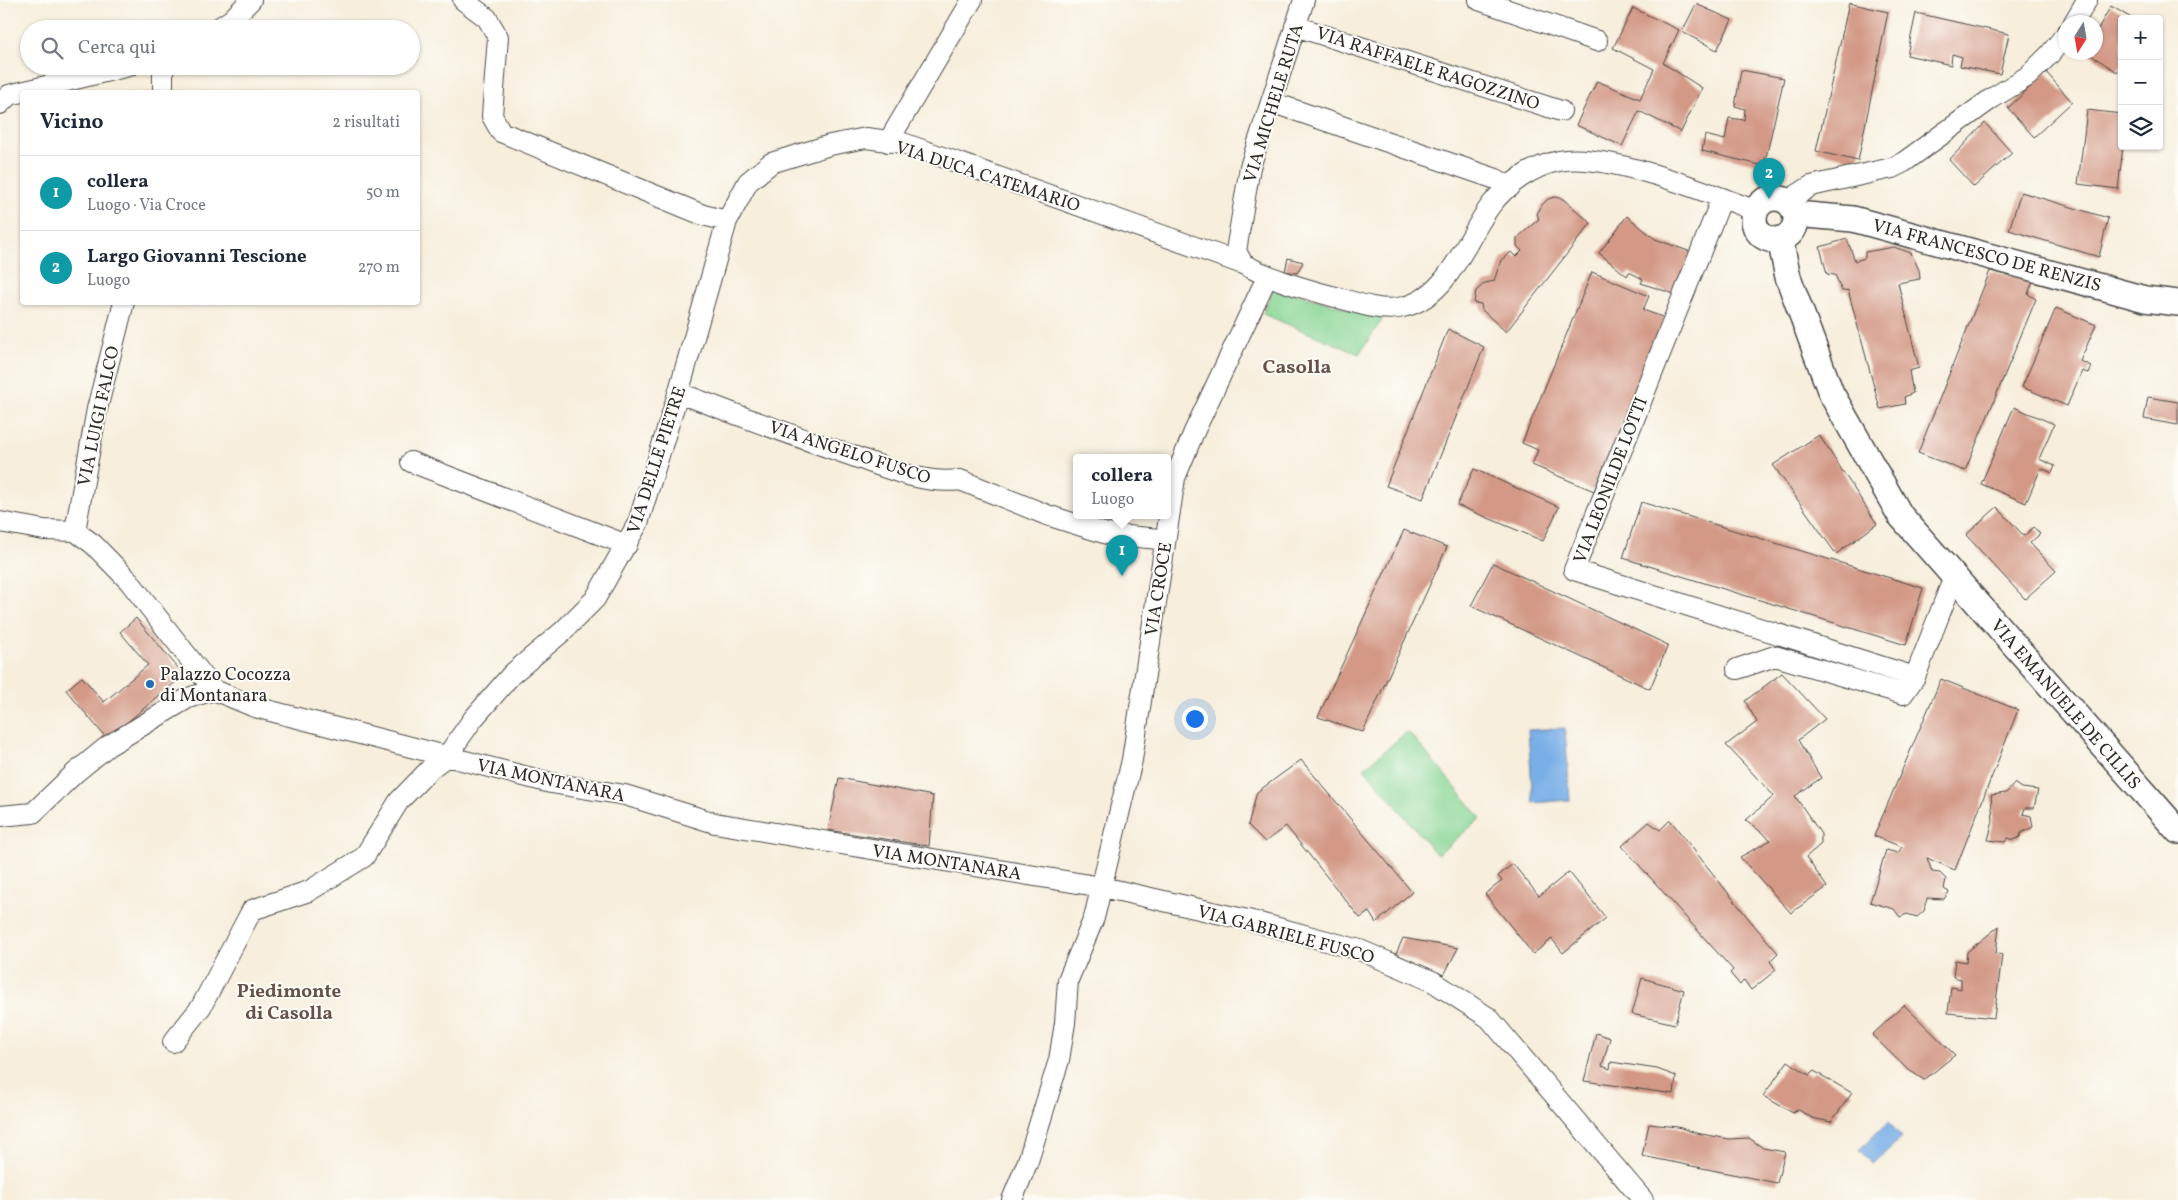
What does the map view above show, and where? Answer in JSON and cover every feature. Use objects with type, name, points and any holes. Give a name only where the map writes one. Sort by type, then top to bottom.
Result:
[{"type":"street","points":[[231,20],[251,0]]},
{"type":"street","points":[[463,0],[487,18],[498,37],[492,116],[501,132],[703,215],[727,221]]},
{"type":"street","points":[[888,142],[972,0]]},
{"type":"street","name":"VIA MICHELE RUTA","points":[[1243,264],[1236,251],[1250,167],[1304,0]]},
{"type":"street","points":[[1479,0],[1597,41]]},
{"type":"street","points":[[2078,15],[2087,0]]},
{"type":"street","name":"VIA RAFFAELE RAGOZZINO","points":[[1295,26],[1561,111]]},
{"type":"street","points":[[1791,208],[1811,186],[1892,168],[1904,162],[1991,99],[2028,76],[2058,44]]},
{"type":"street","points":[[33,90],[93,75]]},
{"type":"street","points":[[162,75],[163,90]]},
{"type":"street","points":[[0,104],[9,96],[20,93]]},
{"type":"street","points":[[1271,102],[1496,179],[1510,187]]},
{"type":"street","name":"VIA DUCA CATEMARIO","points":[[727,221],[748,182],[760,170],[771,164],[830,146],[866,138],[903,143],[1243,264]]},
{"type":"street","points":[[1243,264],[1267,277],[1376,308],[1397,308],[1416,303],[1436,289],[1491,204],[1522,175],[1560,160],[1588,160],[1648,172],[1756,211]]},
{"type":"street","name":"VIA LEONILDE LOTTI","points":[[1722,198],[1574,570],[1916,677]]},
{"type":"street","points":[[1770,198],[1791,208],[1794,227],[1791,232],[1780,239],[1773,240],[1761,235],[1755,224],[1756,211],[1764,201],[1770,198]]},
{"type":"street","name":"VIA FRANCESCO DE RENZIS","points":[[1791,208],[1853,219],[2145,299],[2178,303]]},
{"type":"street","name":"VIA DELLE PIETRE","points":[[173,1042],[201,1007],[252,910],[309,891],[364,857],[399,801],[431,768],[447,756],[473,719],[512,674],[562,632],[594,599],[627,545],[638,523],[678,394],[727,221]]},
{"type":"street","name":"VIA EMANUELE DE CILLIS","points":[[1780,239],[1788,277],[1830,393],[1900,515],[2178,831]]},
{"type":"street","name":"VIA CROCE","points":[[1171,504],[1175,478],[1194,432],[1267,277]]},
{"type":"street","name":"VIA LUIGI FALCO","points":[[75,531],[97,409],[123,305]]},
{"type":"street","name":"VIA ANGELO FUSCO","points":[[678,394],[778,431],[907,475],[944,482],[960,480],[1047,515],[1107,534],[1159,539],[1166,537]]},
{"type":"street","points":[[410,462],[627,545]]},
{"type":"street","name":"VIA CROCE","points":[[1012,1200],[1028,1161],[1059,1060],[1065,1023],[1068,980],[1094,918],[1132,760],[1169,519]]},
{"type":"street","points":[[0,522],[44,530],[75,531]]},
{"type":"street","name":"VIA MONTANARA","points":[[75,531],[93,544],[129,581],[214,690],[255,707],[551,783],[625,795],[715,823],[1102,887]]},
{"type":"street","points":[[1737,668],[1776,656],[1903,694],[1916,677],[1954,577]]},
{"type":"street","points":[[0,816],[33,813],[75,773],[108,746],[188,698],[214,690]]},
{"type":"street","name":"VIA GABRIELE FUSCO","points":[[1102,887],[1360,950],[1432,981],[1489,1018],[1643,1200]]},
{"type":"green space","points":[[1273,288],[1383,318],[1359,354],[1263,314]]},
{"type":"green space","points":[[1408,731],[1481,818],[1437,855],[1364,768]]},
{"type":"water","points":[[1565,728],[1570,800],[1533,803],[1528,730]]},
{"type":"water","points":[[1888,1122],[1902,1137],[1873,1164],[1859,1150]]},
{"type":"building","points":[[1849,3],[1888,12],[1858,161],[1816,151]]},
{"type":"building","points":[[1696,4],[1732,20],[1717,50],[1682,32]]},
{"type":"building","points":[[2111,6],[2126,15],[2118,15],[2117,72],[2098,60],[2103,60],[2103,20]]},
{"type":"building","points":[[1633,8],[1679,30],[1663,63],[1702,88],[1681,132],[1639,111],[1622,146],[1576,125],[1597,81],[1640,99],[1654,69],[1613,48]]},
{"type":"building","points":[[1916,13],[2009,34],[2000,74],[1960,66],[1962,57],[1952,54],[1951,65],[1907,55]]},
{"type":"building","points":[[1741,70],[1784,78],[1764,166],[1702,151],[1705,135],[1725,140],[1729,118],[1744,120],[1745,109],[1735,106]]},
{"type":"building","points":[[2046,72],[2072,102],[2034,137],[2008,108]]},
{"type":"building","points":[[2087,110],[2118,114],[2118,150],[2123,150],[2118,189],[2078,184]]},
{"type":"building","points":[[1985,123],[2012,153],[1974,187],[1949,160]]},
{"type":"building","points":[[2021,192],[2108,218],[2099,257],[2009,230]]},
{"type":"building","points":[[1555,197],[1563,199],[1591,223],[1506,332],[1482,310],[1481,304],[1474,303],[1476,291],[1485,283],[1494,281],[1501,260],[1511,252],[1516,257],[1522,251],[1517,246],[1517,238],[1539,219],[1537,214],[1542,205],[1548,199]]},
{"type":"building","points":[[1627,216],[1655,239],[1691,252],[1674,294],[1641,283],[1643,279],[1629,272],[1627,276],[1599,253]]},
{"type":"building","points":[[1847,239],[1855,261],[1865,258],[1865,252],[1894,247],[1911,253],[1919,270],[1920,279],[1898,283],[1919,368],[1909,371],[1913,393],[1904,397],[1905,404],[1880,409],[1848,290],[1842,291],[1835,275],[1827,274],[1820,247]]},
{"type":"building","points":[[1288,258],[1303,262],[1297,273],[1285,271]]},
{"type":"building","points":[[1990,271],[2033,281],[2028,294],[2036,299],[1965,471],[1918,453]]},
{"type":"building","points":[[1592,272],[1649,296],[1643,310],[1665,318],[1594,491],[1532,465],[1538,450],[1522,443]]},
{"type":"building","points":[[2056,308],[2096,325],[2080,361],[2091,366],[2088,373],[2082,371],[2067,406],[2022,387]]},
{"type":"building","points":[[1448,329],[1484,347],[1423,499],[1386,486]]},
{"type":"building","points":[[2148,397],[2178,402],[2178,425],[2144,419]]},
{"type":"building","points":[[2014,407],[2054,424],[2039,459],[2055,466],[2052,473],[2041,468],[2026,503],[1981,484]]},
{"type":"building","points":[[1819,435],[1877,524],[1836,554],[1773,465]]},
{"type":"building","points":[[1474,469],[1559,507],[1543,541],[1457,505]]},
{"type":"building","points":[[1641,502],[1923,588],[1906,645],[1623,558]]},
{"type":"building","points":[[1997,507],[2024,536],[2034,527],[2040,534],[2030,543],[2056,571],[2025,599],[1966,535]]},
{"type":"building","points":[[1404,530],[1447,547],[1363,732],[1318,717]]},
{"type":"building","points":[[1493,563],[1668,645],[1650,689],[1471,606]]},
{"type":"building","name":"Palazzo Cocozza di Montanara","points":[[136,618],[184,675],[107,739],[66,690],[82,677],[104,702],[148,665],[120,632]]},
{"type":"building","points":[[1782,673],[1825,719],[1798,740],[1821,778],[1795,796],[1821,834],[1821,844],[1806,857],[1827,887],[1791,913],[1740,857],[1771,840],[1746,820],[1774,796],[1726,745],[1757,722],[1745,701]]},
{"type":"building","points":[[1941,679],[2018,710],[1955,870],[1927,858],[1932,872],[1940,873],[1946,879],[1944,889],[1949,892],[1944,899],[1927,898],[1924,911],[1917,917],[1907,914],[1900,917],[1894,909],[1870,902],[1886,850],[1898,853],[1902,847],[1874,836]]},
{"type":"building","points":[[1301,760],[1412,892],[1376,923],[1369,912],[1360,918],[1286,826],[1265,842],[1248,825],[1257,792]]},
{"type":"building","points":[[839,778],[933,796],[929,846],[828,830]]},
{"type":"building","points":[[2015,783],[2022,788],[2038,790],[2034,808],[2025,808],[2023,814],[2031,816],[2033,827],[2021,833],[2020,837],[2014,840],[2008,838],[2005,842],[1988,840],[1993,821],[1991,795],[2006,793]]},
{"type":"building","points":[[1670,820],[1778,953],[1770,961],[1776,970],[1751,990],[1744,980],[1740,985],[1730,973],[1733,970],[1622,846],[1649,822],[1660,830]]},
{"type":"building","points":[[1513,864],[1539,896],[1569,872],[1606,918],[1563,953],[1552,939],[1533,954],[1485,894],[1502,881],[1498,876]]},
{"type":"building","points":[[1999,926],[1996,953],[2002,955],[1994,1018],[1948,1013],[1951,987],[1961,989],[1961,979],[1953,977],[1955,960],[1966,962],[1967,952]]},
{"type":"building","points":[[1403,938],[1458,948],[1444,975],[1396,954]]},
{"type":"building","points":[[1642,978],[1684,990],[1675,1024],[1632,1014]]},
{"type":"building","points":[[1904,1005],[1955,1055],[1924,1080],[1906,1068],[1872,1035]]},
{"type":"building","points":[[1596,1033],[1610,1038],[1602,1066],[1610,1069],[1611,1062],[1657,1069],[1676,1076],[1674,1094],[1584,1081]]},
{"type":"building","points":[[1788,1061],[1809,1075],[1814,1071],[1852,1093],[1831,1122],[1812,1118],[1797,1109],[1793,1113],[1763,1096]]},
{"type":"building","points":[[1649,1124],[1678,1127],[1696,1133],[1729,1139],[1749,1138],[1763,1148],[1785,1152],[1777,1183],[1642,1156]]},
{"type":"place","name":"Largo Giovanni Tescione","points":[[1769,199]]},
{"type":"place","name":"collera","points":[[1122,576]]},
{"type":"place","name":"Palazzo Cocozza di Montanara","points":[[150,684]]},
{"type":"district","name":"Casolla","points":[[1297,366]]},
{"type":"district","name":"Piedimonte di Casolla","points":[[289,1001]]}]
